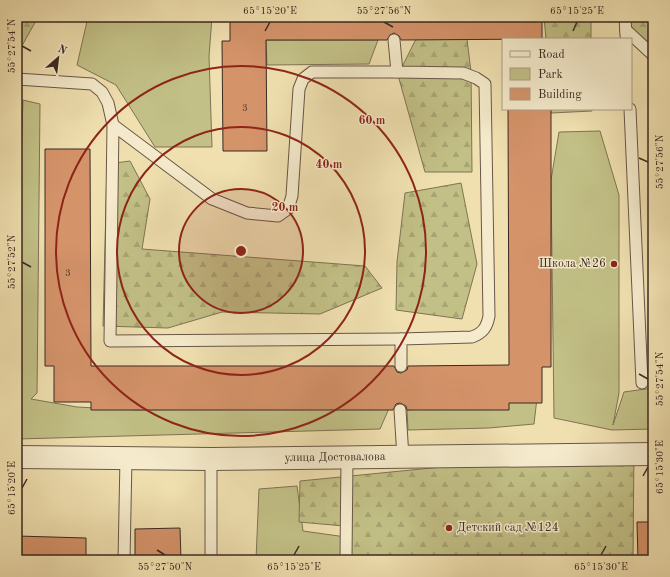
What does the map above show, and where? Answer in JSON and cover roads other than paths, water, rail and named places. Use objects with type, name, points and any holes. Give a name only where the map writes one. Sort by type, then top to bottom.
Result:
[{"type":"street","name":"улица Достовалова","points":[[17,458],[211,459],[653,454]]},
{"type":"lane","points":[[625,17],[626,35]]},
{"type":"lane","points":[[632,39],[653,55]]},
{"type":"lane","points":[[394,40],[397,72]]},
{"type":"lane","points":[[17,79],[92,84],[102,92],[108,103],[113,125],[110,341],[401,339],[472,337],[481,334],[488,323],[485,84],[476,78],[463,73],[312,72],[303,79],[299,89],[292,196],[288,209],[278,216],[248,213],[212,199],[113,125]]},
{"type":"lane","points":[[630,110],[642,382]]},
{"type":"lane","points":[[401,339],[401,366]]},
{"type":"lane","points":[[400,410],[403,457]]},
{"type":"lane","points":[[346,560],[347,457]]},
{"type":"lane","points":[[124,560],[126,458]]},
{"type":"lane","points":[[211,459],[211,560]]},
{"type":"place","name":"Школа №26","points":[[614,264]]},
{"type":"place","name":"Детский сад №124","points":[[449,528]]}]
